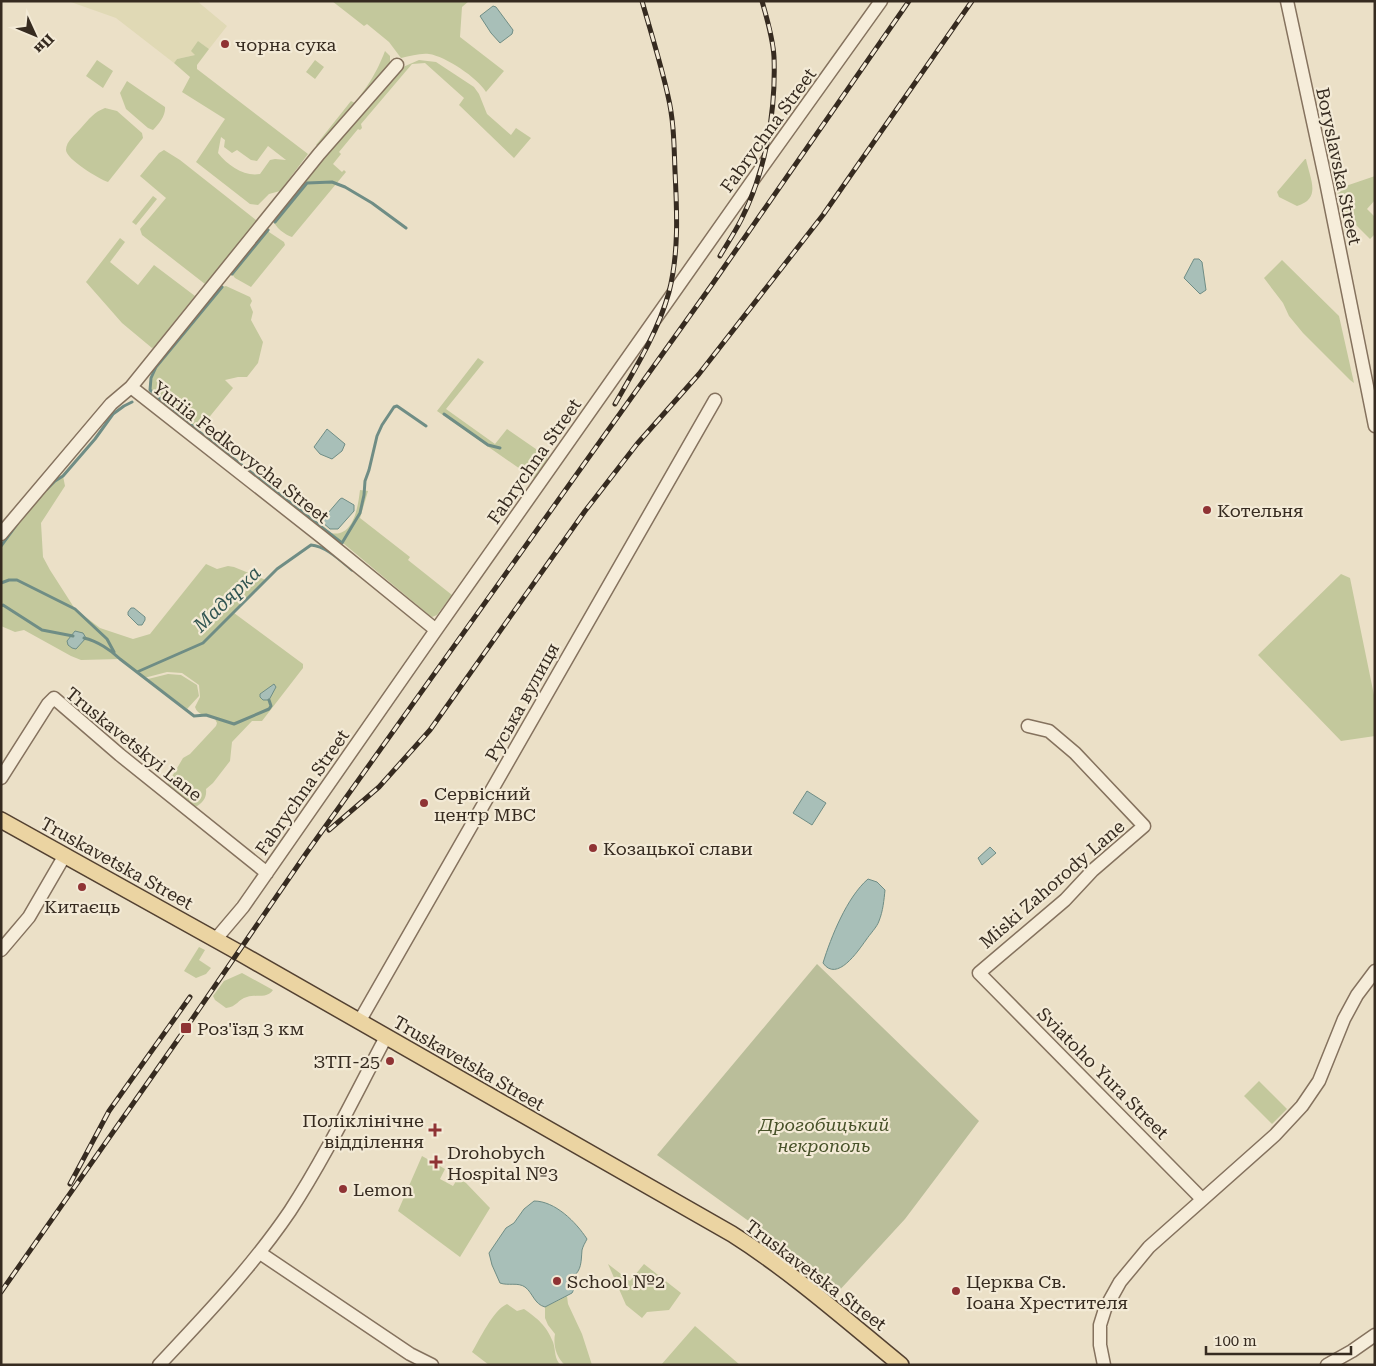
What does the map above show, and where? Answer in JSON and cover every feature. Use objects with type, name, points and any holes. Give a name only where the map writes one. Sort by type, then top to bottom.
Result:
[{"type":"main road","name":"Truskavetska Street","points":[[1,820],[749,1245],[833,1309],[901,1365]]},
{"type":"street","name":"Fabrychna Street","points":[[215,940],[244,907],[436,630],[881,1]]},
{"type":"street","name":"Boryslavska Street","points":[[1287,1],[1375,426]]},
{"type":"street","points":[[131,388],[319,154],[397,65]]},
{"type":"street","name":"Yuriia Fedkovycha Street","points":[[1,534],[106,411],[131,388],[323,538],[436,630]]},
{"type":"street","name":"Руська вулиця","points":[[359,1022],[715,400]]},
{"type":"street","name":"Truskavetskyi Lane","points":[[1,778],[48,704],[54,698],[120,755],[267,872]]},
{"type":"street","name":"Miski Zahorody Lane","points":[[979,973],[1065,900],[1093,870],[1144,826],[1075,753],[1049,731],[1028,726]]},
{"type":"street","points":[[1,950],[29,917],[65,855]]},
{"type":"street","points":[[1104,1365],[1100,1345],[1100,1325],[1111,1296],[1126,1274],[1149,1247],[1275,1135],[1302,1106],[1323,1072],[1344,1018],[1357,995],[1375,971]]},
{"type":"street","name":"Sviatoho Yura Street","points":[[979,973],[1202,1199]]},
{"type":"street","points":[[159,1365],[232,1286],[260,1253],[289,1212],[309,1180],[386,1038]]},
{"type":"street","points":[[260,1253],[410,1354],[432,1365]]},
{"type":"street","points":[[1327,1365],[1375,1335]]},
{"type":"shaded area","points":[[68,1],[197,1],[227,26],[209,49],[198,41],[195,55],[177,59],[174,63],[116,18]]},
{"type":"green space","points":[[332,1],[469,1],[462,7],[460,37],[504,71],[486,92],[469,74],[444,59],[429,54],[401,58],[389,42],[367,24],[364,26]]},
{"type":"green space","points":[[198,41],[209,49],[197,65],[197,69],[308,154],[280,191],[269,194],[258,205],[250,204],[196,162],[225,119],[182,92],[190,77],[174,63],[177,59],[195,55],[191,51]],"holes":[[[221,137],[225,140],[224,147],[232,153],[237,150],[251,160],[257,161],[268,146],[286,160],[270,160],[260,174],[249,174],[237,170],[218,153]]]},
{"type":"green space","points":[[385,51],[390,56],[390,64],[318,146],[316,145],[351,101],[355,103],[372,78]]},
{"type":"green space","points":[[97,60],[113,71],[103,88],[86,76]]},
{"type":"green space","points":[[315,60],[324,67],[315,79],[306,72]]},
{"type":"green space","points":[[419,60],[436,62],[474,87],[487,114],[511,135],[516,128],[531,138],[514,158],[459,105],[464,98],[425,63],[412,64],[361,124],[362,128],[358,129],[339,152],[341,154],[333,164],[342,172],[344,170],[346,172],[292,237],[286,234],[273,220],[324,157],[403,67]]},
{"type":"green space","points":[[127,81],[165,107],[160,122],[153,130],[126,109],[120,93]]},
{"type":"green space","points":[[105,108],[117,111],[142,133],[143,138],[108,182],[77,163],[67,154],[66,150],[69,141],[89,119]]},
{"type":"green space","points":[[164,150],[180,160],[256,220],[255,224],[205,284],[142,235],[140,229],[166,198],[140,176],[159,153]]},
{"type":"green space","points":[[1305,159],[1312,181],[1312,193],[1310,199],[1297,206],[1279,197],[1277,192]]},
{"type":"green space","points":[[1375,176],[1375,200],[1367,209],[1375,217],[1375,234],[1370,239],[1354,223],[1345,231],[1337,189]]},
{"type":"green space","points":[[153,196],[157,199],[136,225],[132,222]]},
{"type":"green space","points":[[266,230],[284,242],[285,245],[251,287],[235,278],[231,273]]},
{"type":"green space","points":[[120,238],[125,242],[110,262],[138,285],[154,265],[195,296],[152,348],[122,323],[86,282]]},
{"type":"green space","points":[[1282,260],[1339,316],[1354,383],[1303,333],[1289,316],[1283,303],[1264,278]]},
{"type":"green space","points":[[226,286],[250,297],[252,301],[250,305],[253,312],[251,320],[263,342],[258,363],[247,377],[225,380],[233,388],[198,431],[153,394],[149,384],[156,367],[222,287]]},
{"type":"green space","points":[[478,358],[484,362],[446,409],[495,444],[507,429],[546,456],[549,462],[536,480],[437,411]]},
{"type":"green space","points":[[63,476],[65,486],[41,523],[43,557],[75,609],[100,628],[133,639],[150,634],[206,564],[217,569],[228,566],[234,567],[266,580],[234,613],[303,664],[303,668],[262,721],[252,721],[232,742],[230,761],[206,789],[204,800],[194,808],[167,785],[183,758],[190,754],[217,723],[214,717],[203,715],[196,710],[195,707],[200,697],[199,685],[182,673],[167,672],[144,678],[120,659],[81,660],[24,630],[15,632],[1,626],[1,546],[24,515],[55,481]]},
{"type":"green space","points":[[360,490],[368,491],[360,518],[410,557],[408,560],[452,595],[437,615],[432,617],[429,615],[331,533],[345,531],[350,526],[356,512]]},
{"type":"green space","points":[[1341,574],[1350,578],[1375,700],[1375,736],[1341,741],[1258,655]]},
{"type":"green space","points":[[168,674],[181,675],[197,685],[199,696],[187,709],[148,679]]},
{"type":"green space","points":[[199,947],[205,950],[199,960],[211,968],[206,974],[196,978],[184,971]]},
{"type":"green space","name":"Дрогобицький некрополь","points":[[817,964],[979,1121],[905,1219],[837,1293],[750,1222],[657,1155]]},
{"type":"green space","points":[[242,973],[273,990],[265,995],[244,998],[233,1006],[226,1008],[215,1000],[213,996],[224,981]]},
{"type":"green space","points":[[1259,1081],[1287,1109],[1272,1124],[1244,1096]]},
{"type":"green space","points":[[422,1156],[445,1169],[440,1179],[453,1186],[458,1178],[466,1183],[490,1208],[460,1257],[398,1211]]},
{"type":"green space","points":[[608,1264],[630,1281],[644,1264],[681,1293],[669,1310],[647,1312],[642,1318],[626,1305]]},
{"type":"green space","points":[[567,1296],[568,1304],[582,1334],[592,1365],[565,1365],[556,1351],[555,1334],[545,1318],[545,1307]]},
{"type":"green space","points":[[507,1304],[517,1311],[524,1309],[541,1323],[550,1336],[556,1357],[561,1365],[489,1365],[472,1352],[492,1318]]},
{"type":"green space","points":[[695,1326],[740,1365],[661,1365]]},
{"type":"water","points":[[493,6],[496,7],[513,30],[512,34],[500,43],[480,16]]},
{"type":"water","points":[[1194,259],[1199,259],[1202,262],[1206,290],[1200,294],[1184,278]]},
{"type":"water","points":[[327,429],[345,444],[342,451],[332,459],[320,454],[314,447]]},
{"type":"water","points":[[342,498],[354,505],[354,511],[338,529],[330,529],[322,520]]},
{"type":"water","points":[[131,608],[134,608],[145,617],[142,625],[138,625],[128,615]]},
{"type":"water","points":[[75,631],[83,633],[86,638],[76,649],[68,645],[67,641]]},
{"type":"water","points":[[274,684],[276,687],[269,700],[263,700],[260,694]]},
{"type":"water","points":[[807,791],[826,803],[812,825],[793,813]]},
{"type":"water","points":[[990,847],[996,853],[982,865],[978,858]]},
{"type":"water","points":[[868,879],[877,882],[885,890],[878,923],[847,963],[834,969],[829,968],[823,963],[830,941],[853,896]]},
{"type":"water","points":[[534,1201],[550,1205],[564,1214],[587,1239],[582,1250],[578,1272],[572,1277],[574,1289],[572,1293],[545,1307],[536,1301],[525,1287],[516,1284],[500,1283],[489,1253],[506,1228],[514,1223],[524,1209]]},
{"type":"waterway","points":[[275,222],[307,183],[332,182],[345,187],[372,203],[406,228]]},
{"type":"waterway","points":[[232,274],[268,230]]},
{"type":"waterway","points":[[222,287],[156,367],[151,378],[150,390],[198,431],[342,543],[360,513],[365,481],[377,436],[394,407],[397,406],[426,426]]},
{"type":"waterway","points":[[47,489],[63,476],[95,439],[113,414],[132,402]]},
{"type":"waterway","name":"Мадярка","points":[[444,414],[488,445],[500,448]]},
{"type":"waterway","points":[[1,546],[17,524]]},
{"type":"waterway","name":"Мадярка","points":[[137,672],[203,643],[277,569],[311,545],[328,551],[352,570]]},
{"type":"waterway","points":[[1,583],[17,580],[75,609],[107,639],[114,652]]},
{"type":"waterway","name":"Мадярка","points":[[1,606],[3,605],[42,630],[73,636]]},
{"type":"waterway","points":[[84,638],[108,649],[194,716],[206,715],[234,724],[269,709],[271,706],[269,700]]},
{"type":"railway","points":[[615,404],[659,321],[669,292],[676,247],[674,143],[671,115],[662,72],[642,1]]},
{"type":"railway","points":[[720,256],[750,201],[768,140],[773,98],[774,57],[762,1]]},
{"type":"railway","points":[[1,1292],[305,855],[711,286],[909,1]]},
{"type":"railway","points":[[329,830],[379,787],[430,730],[585,511],[637,444],[699,374],[823,215],[972,1]]},
{"type":"railway","points":[[70,1184],[109,1111],[190,997]]},
{"type":"place","name":"чорна сука","points":[[225,44]]},
{"type":"place","name":"Котельня","points":[[1207,510]]},
{"type":"place","name":"Сервісний центр МВС","points":[[424,803]]},
{"type":"place","name":"Козацької слави","points":[[593,848]]},
{"type":"place","name":"Китаєць","points":[[82,887]]},
{"type":"place","name":"Роз'їзд 3 км","points":[[186,1028]]},
{"type":"place","name":"ЗТП-25","points":[[390,1061]]},
{"type":"place","name":"Поліклінічне відділення","points":[[435,1130]]},
{"type":"place","name":"Drohobych Hospital №3","points":[[436,1162]]},
{"type":"place","name":"Lemon","points":[[343,1189]]},
{"type":"place","name":"School №2","points":[[557,1281]]},
{"type":"place","name":"Церква Св. Іоана Хрестителя","points":[[956,1291]]}]
